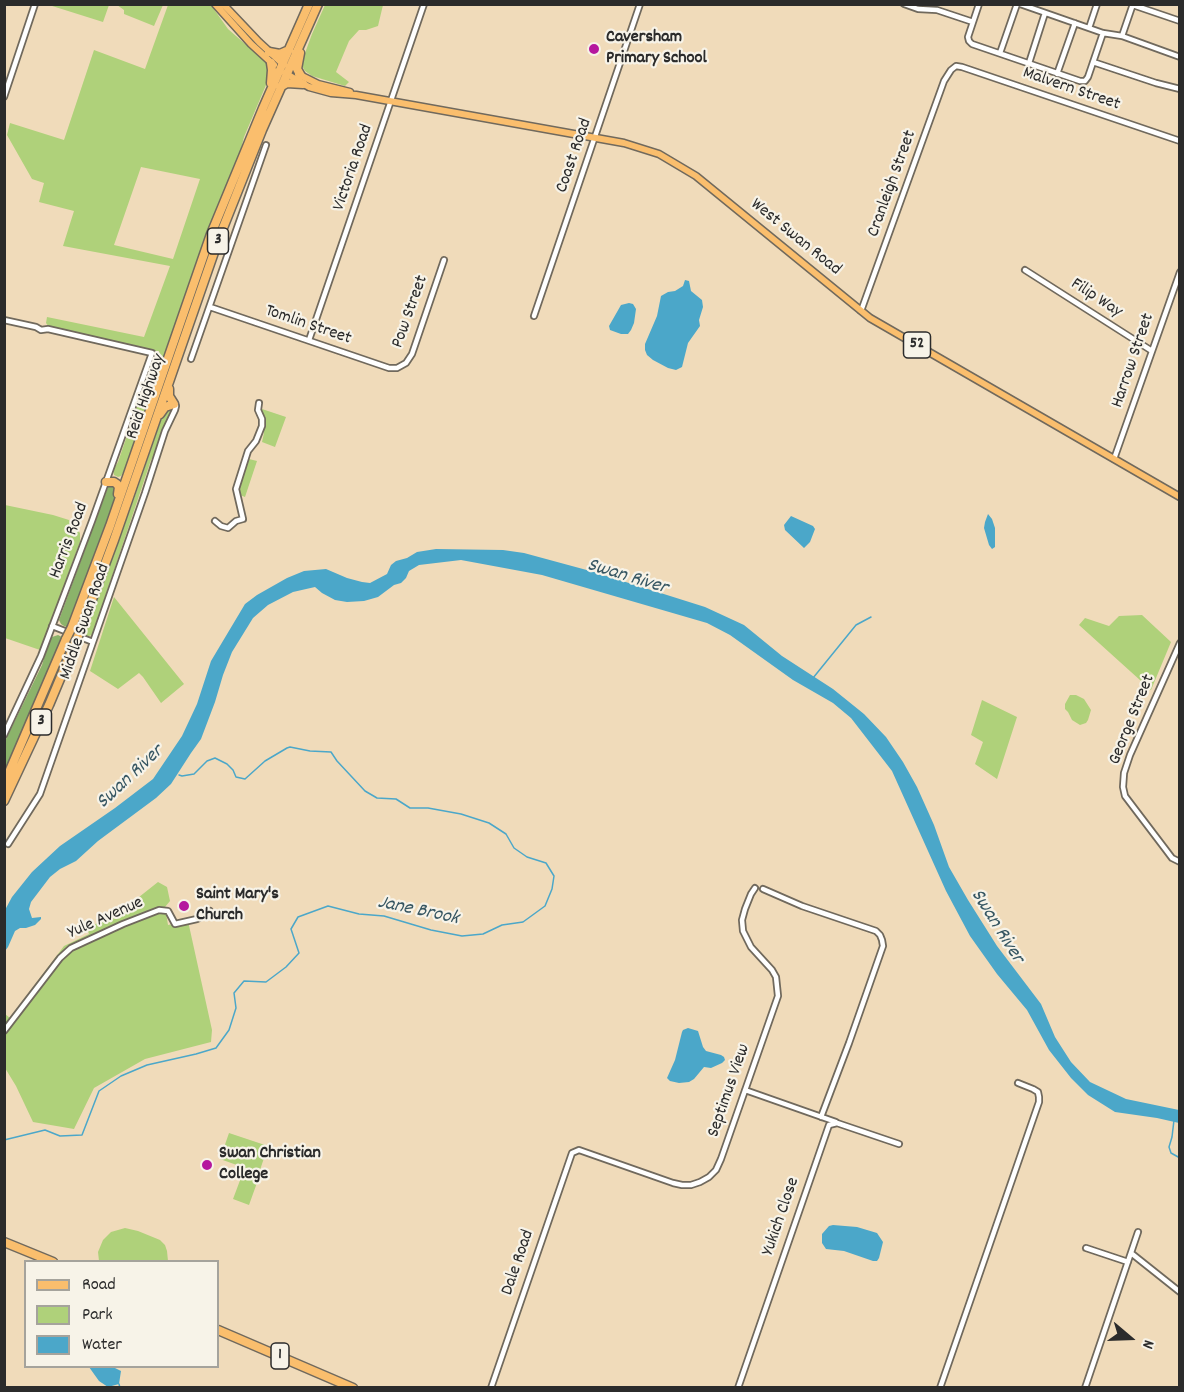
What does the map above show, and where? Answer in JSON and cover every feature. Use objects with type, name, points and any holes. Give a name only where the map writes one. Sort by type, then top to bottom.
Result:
[{"type":"highway","name":"Reid Highway","points":[[4,784],[71,641],[81,629],[219,238],[280,87],[289,50],[309,4]]},
{"type":"highway","name":"Reid Highway","points":[[4,801],[49,705],[71,641],[72,627],[110,526],[212,234],[271,89],[302,40],[318,4]]},
{"type":"highway","points":[[280,87],[302,80],[297,66],[302,40]]},
{"type":"highway","points":[[269,52],[280,54],[289,50]]},
{"type":"highway","points":[[271,63],[271,89]]},
{"type":"highway","points":[[153,430],[163,410],[174,404],[168,393],[173,371]]},
{"type":"highway","points":[[110,472],[113,478],[123,478],[137,448]]},
{"type":"highway","points":[[106,482],[114,482],[119,487],[110,526]]},
{"type":"highway","points":[[4,1244],[40,1260]]},
{"type":"highway","points":[[4,1244],[48,1260]]},
{"type":"highway","name":"1","points":[[219,1332],[344,1388]]},
{"type":"highway","name":"1","points":[[219,1332],[353,1388]]},
{"type":"main road","name":"West Swan Road","points":[[215,4],[271,63],[302,80],[356,95],[595,138],[659,154],[696,176],[881,325],[1179,497]]},
{"type":"main road","name":"West Swan Road","points":[[223,4],[284,69]]},
{"type":"street","points":[[4,97],[35,4]]},
{"type":"street","name":"Victoria Road","points":[[309,340],[424,4]]},
{"type":"street","name":"Coast Road","points":[[534,316],[640,4]]},
{"type":"street","points":[[904,4],[918,9],[937,7],[973,22]]},
{"type":"street","points":[[979,4],[968,37],[972,44],[1080,81],[1085,81],[1088,77],[1103,33]]},
{"type":"street","points":[[1000,53],[1018,4],[1103,33],[1122,36],[1179,57]]},
{"type":"street","points":[[1089,28],[1097,4]]},
{"type":"street","points":[[1122,36],[1133,5],[1179,21]]},
{"type":"street","points":[[1029,63],[1045,13]]},
{"type":"street","points":[[1057,74],[1074,23]]},
{"type":"street","points":[[1093,62],[1179,89]]},
{"type":"street","name":"Malvern Street","points":[[954,68],[962,67],[1179,141]]},
{"type":"street","name":"Cranleigh Street","points":[[861,311],[944,81],[954,68]]},
{"type":"street","points":[[191,359],[266,145]]},
{"type":"street","name":"Pow Street","points":[[397,368],[406,363],[412,354],[444,260]]},
{"type":"street","name":"Filip Way","points":[[1026,270],[1152,351]]},
{"type":"street","name":"Harrow Street","points":[[1114,459],[1179,272]]},
{"type":"street","name":"Tomlin Street","points":[[210,307],[389,368],[397,368]]},
{"type":"street","name":"Harris Road","points":[[4,320],[152,353],[41,656],[4,735]]},
{"type":"street","points":[[215,521],[228,528],[236,521],[243,519],[236,489],[248,451],[256,441],[262,426],[258,410],[259,403]]},
{"type":"street","name":"Middle Swan Road","points":[[8,844],[40,795],[165,431],[175,410],[174,404]]},
{"type":"street","points":[[52,626],[93,642]]},
{"type":"street","name":"George Street","points":[[1179,643],[1130,755],[1124,773],[1123,787],[1125,796],[1145,823],[1172,858],[1179,862]]},
{"type":"street","name":"Septimus View","points":[[577,1150],[673,1183],[691,1185],[700,1182],[716,1170],[778,996],[776,977],[751,947],[743,931],[742,920],[745,909],[755,888]]},
{"type":"street","points":[[763,889],[801,906],[876,931],[882,940],[882,946],[849,1043],[821,1117]]},
{"type":"street","name":"Yule Avenue","points":[[4,1031],[71,948],[159,910],[169,912],[175,924],[197,919],[210,911]]},
{"type":"street","points":[[940,1388],[1039,1102],[1038,1092],[1018,1083]]},
{"type":"street","points":[[745,1090],[898,1144]]},
{"type":"street","name":"Yukich Close","points":[[738,1388],[826,1131],[829,1125],[837,1122]]},
{"type":"street","name":"Dale Road","points":[[491,1388],[571,1155],[577,1150]]},
{"type":"street","points":[[1085,1388],[1138,1232]]},
{"type":"street","points":[[1086,1248],[1128,1262]]},
{"type":"street","points":[[1131,1253],[1179,1292]]},
{"type":"green space","points":[[49,5],[109,5],[103,22]]},
{"type":"green space","points":[[117,5],[163,5],[154,26],[124,14],[124,10]]},
{"type":"green space","points":[[168,5],[211,5],[228,29],[268,64],[269,78],[244,137],[239,157],[175,325],[124,471],[118,477],[114,475],[113,470],[118,462],[147,377],[158,361],[159,351],[49,327],[46,323],[47,317],[144,337],[170,266],[63,246],[74,211],[39,202],[44,183],[32,179],[7,135],[10,123],[64,140],[94,50],[145,69]],"holes":[[[141,167],[200,179],[173,259],[114,245]]]},
{"type":"green space","points":[[325,5],[383,5],[378,26],[359,30],[349,41],[336,72],[349,82],[345,86],[312,76],[301,64]]},
{"type":"green space","points":[[171,408],[157,451],[151,460],[93,633],[86,637],[83,636],[164,411]]},
{"type":"green space","points":[[259,408],[286,417],[275,447],[262,442],[264,417]]},
{"type":"green space","points":[[249,459],[257,461],[245,497],[240,495],[239,489]]},
{"type":"green space","points":[[115,486],[117,492],[69,628],[61,624],[59,620],[108,487]]},
{"type":"green space","points":[[5,505],[69,520],[80,533],[80,542],[40,650],[5,638]]},
{"type":"green space","points":[[114,597],[184,684],[161,703],[139,673],[118,689],[90,671]]},
{"type":"green space","points":[[1142,615],[1171,642],[1151,690],[1079,625],[1085,618],[1109,626],[1119,616]]},
{"type":"green space","points":[[58,635],[64,638],[5,776],[6,739],[42,665],[52,637]]},
{"type":"green space","points":[[1070,695],[1084,699],[1091,710],[1086,723],[1080,725],[1072,720],[1065,709]]},
{"type":"green space","points":[[982,700],[1017,717],[997,779],[975,764],[983,742],[971,735]]},
{"type":"green space","points":[[158,882],[167,887],[170,901],[165,907],[168,925],[188,921],[212,1030],[211,1042],[145,1059],[94,1088],[74,1129],[33,1122],[5,1068],[5,1014],[10,1018],[64,946],[89,934],[87,928],[110,917],[109,913],[134,901]]},
{"type":"green space","points":[[229,1133],[268,1146],[259,1173],[220,1159]]},
{"type":"green space","points":[[242,1175],[258,1180],[249,1205],[233,1199]]},
{"type":"green space","points":[[125,1228],[160,1240],[165,1245],[168,1260],[99,1260],[98,1252],[103,1240],[111,1232]]},
{"type":"water","points":[[685,280],[689,281],[691,291],[702,300],[703,307],[699,320],[700,326],[688,343],[682,367],[676,370],[668,368],[647,355],[645,344],[657,316],[661,296],[683,286]]},
{"type":"water","points":[[633,304],[636,309],[631,330],[628,334],[621,334],[610,330],[609,326],[621,305]]},
{"type":"water","points":[[988,514],[995,528],[995,547],[992,549],[984,528]]},
{"type":"water","points":[[791,516],[815,529],[810,542],[804,548],[785,530],[784,525]]},
{"type":"water","points":[[436,549],[503,550],[524,553],[594,572],[705,607],[744,625],[782,656],[833,689],[864,714],[886,737],[903,762],[934,825],[949,867],[997,946],[1041,1004],[1055,1037],[1071,1062],[1090,1082],[1126,1099],[1179,1110],[1179,1123],[1115,1112],[1088,1095],[1071,1078],[1049,1050],[1027,1010],[970,936],[946,891],[892,771],[851,718],[833,703],[793,680],[730,635],[707,623],[542,575],[461,560],[419,565],[409,571],[401,583],[394,585],[378,597],[364,601],[335,600],[315,587],[293,592],[268,605],[253,618],[232,652],[201,739],[171,784],[76,861],[50,877],[31,902],[29,909],[32,918],[41,917],[41,919],[35,925],[15,931],[5,951],[5,910],[12,897],[32,872],[60,846],[153,779],[182,736],[197,704],[211,661],[245,604],[287,578],[304,571],[326,569],[347,578],[370,583],[387,574],[391,565],[396,561],[417,552]]},
{"type":"water","points":[[688,1028],[698,1031],[706,1051],[721,1055],[725,1060],[711,1068],[704,1067],[689,1082],[670,1081],[667,1078],[675,1060],[682,1032]]},
{"type":"water","points":[[833,1225],[857,1227],[877,1233],[883,1242],[877,1261],[844,1251],[826,1249],[822,1243],[822,1234]]},
{"type":"water","points":[[90,1368],[115,1368],[121,1371],[119,1384],[108,1387],[99,1381]]},
{"type":"waterway","points":[[813,678],[856,625],[871,617]]},
{"type":"waterway","name":"Jane Brook","points":[[4,1140],[45,1130],[60,1136],[82,1135],[99,1091],[121,1076],[147,1065],[216,1048],[229,1030],[236,1008],[234,993],[244,981],[266,982],[286,967],[299,953],[291,929],[298,917],[328,906],[359,914],[384,916],[431,930],[462,936],[483,934],[502,925],[523,922],[545,906],[552,889],[554,876],[546,863],[527,857],[514,848],[506,834],[489,823],[461,814],[428,808],[410,808],[396,799],[377,798],[365,791],[331,752],[290,747],[265,761],[245,779],[236,777],[227,764],[215,758],[207,761],[194,774],[179,775]]},
{"type":"waterway","points":[[1174,1120],[1169,1147],[1171,1153],[1180,1158]]},
{"type":"waterway","points":[[119,1384],[120,1388]]},
{"type":"place","name":"Caversham Primary School","points":[[594,49]]},
{"type":"place","name":"Saint Mary's Church","points":[[184,906]]},
{"type":"place","name":"Swan Christian College","points":[[207,1165]]},
{"type":"water label","name":"Swan River","points":[[627,578]]},
{"type":"water label","name":"Swan River","points":[[131,778]]},
{"type":"water label","name":"Swan River","points":[[996,927]]}]
